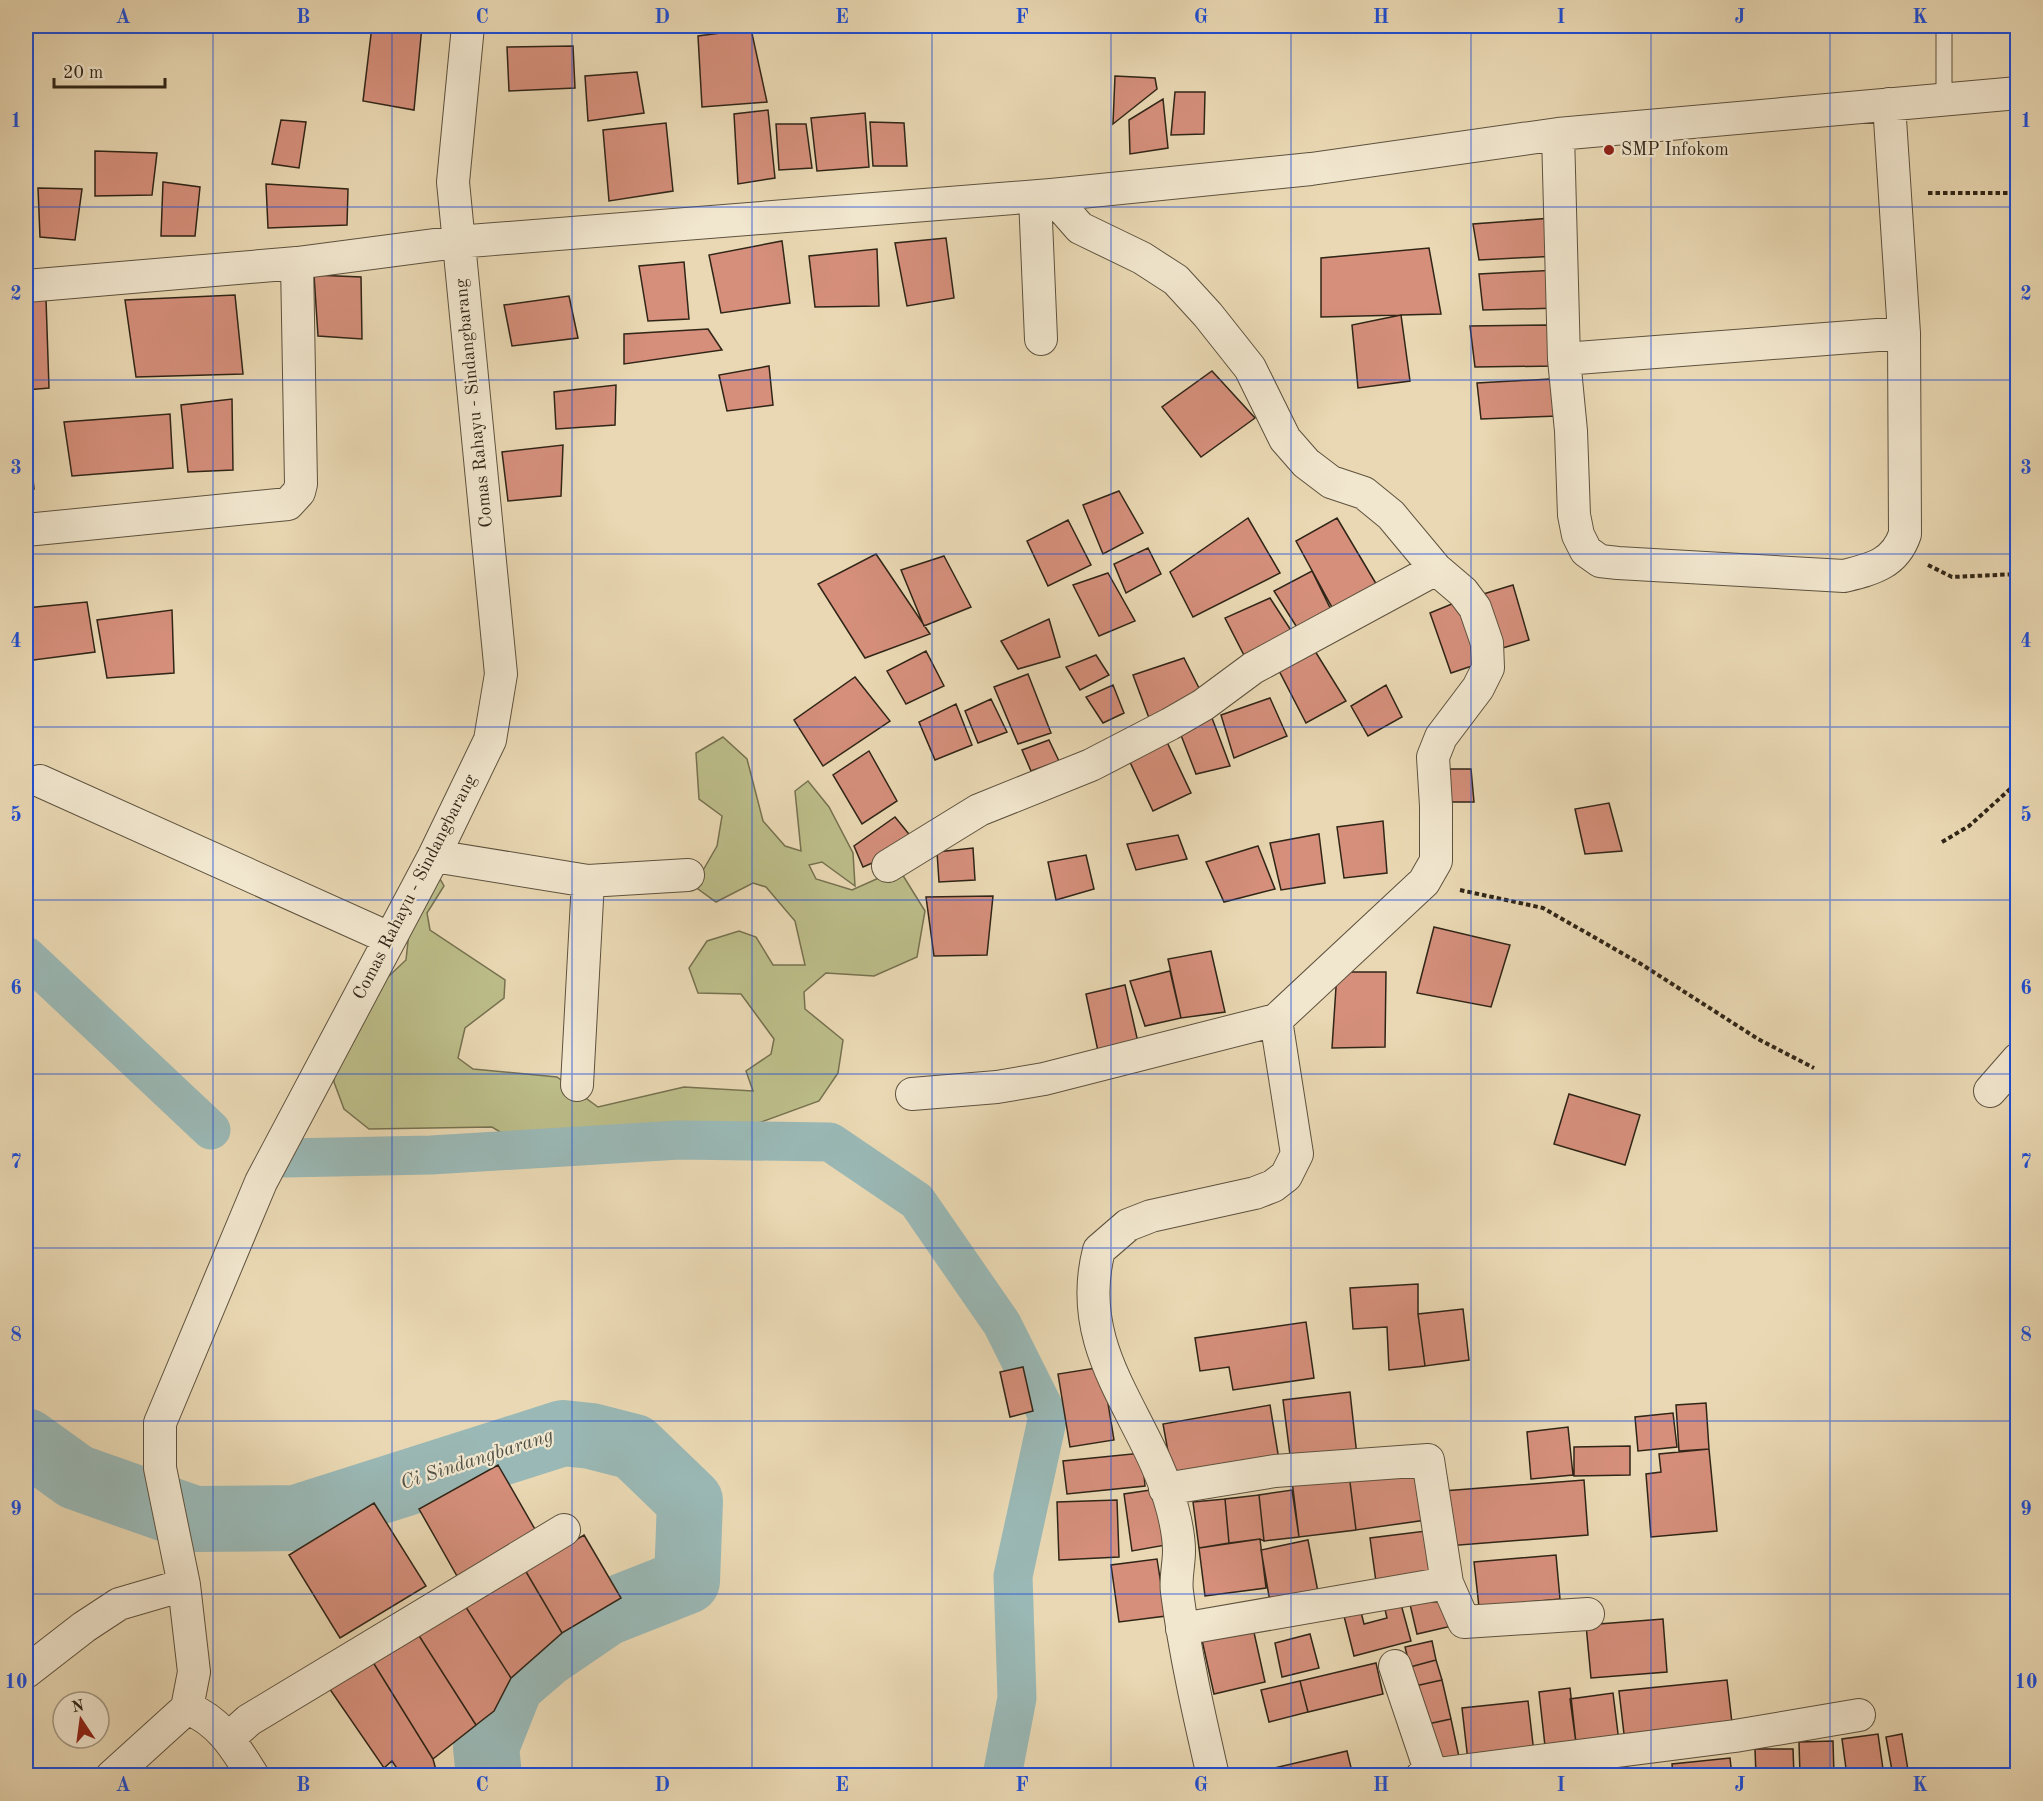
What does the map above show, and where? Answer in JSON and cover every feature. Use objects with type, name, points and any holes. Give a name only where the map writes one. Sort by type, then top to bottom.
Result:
[{"type":"street","name":"Comas Rahayu - Sindangbarang","points":[[187,1708],[194,1672],[181,1572],[160,1468],[160,1423],[261,1182],[434,856],[490,740],[501,674],[457,242],[453,182],[468,26]]},
{"type":"street","points":[[26,286],[297,263],[457,242],[1043,196],[1311,169],[1558,134],[2018,93]]},
{"type":"street","points":[[1558,134],[1564,359],[1571,431],[1574,515],[1578,535],[1586,551],[1600,561],[1844,576],[1868,570],[1899,550],[1905,534],[1907,509],[1904,333],[1897,192],[1889,104]]},
{"type":"street","points":[[1041,339],[1043,196]]},
{"type":"street","points":[[912,1094],[997,1087],[1044,1079],[1276,1020],[1424,882],[1436,861],[1433,757],[1441,737],[1484,679],[1489,656],[1483,626],[1475,608],[1463,592],[1436,569],[1391,515],[1364,493],[1331,482],[1306,463],[1285,439],[1250,368],[1208,315],[1176,280],[1142,258],[1080,228],[1043,196]]},
{"type":"street","points":[[26,530],[288,504],[295,498],[301,484],[297,263]]},
{"type":"street","points":[[1564,359],[1904,333]]},
{"type":"street","points":[[888,866],[979,810],[1091,765],[1170,723],[1203,705],[1253,668],[1436,569]]},
{"type":"street","points":[[40,781],[389,938]]},
{"type":"street","points":[[434,856],[588,881],[688,875]]},
{"type":"street","points":[[577,1084],[588,881]]},
{"type":"street","points":[[1213,1776],[1182,1629],[1175,1578],[1179,1551],[1173,1511],[1150,1452],[1109,1368],[1100,1339],[1093,1300],[1095,1266],[1099,1250],[1128,1225],[1164,1211],[1255,1193],[1286,1176],[1297,1154],[1276,1020]]},
{"type":"street","points":[[1990,1091],[2018,1059]]},
{"type":"street","points":[[1164,1489],[1275,1471],[1428,1460],[1448,1583],[1464,1622],[1588,1614]]},
{"type":"street","points":[[229,1738],[249,1720],[564,1530]]},
{"type":"street","points":[[26,1672],[119,1604],[181,1572]]},
{"type":"street","points":[[1182,1629],[1448,1583]]},
{"type":"street","points":[[1395,1666],[1426,1774],[1735,1736],[1859,1715]]},
{"type":"street","points":[[112,1776],[187,1708],[205,1715],[229,1738],[254,1776]]},
{"type":"lane","points":[[1944,26],[1944,99]]},
{"type":"path","points":[[1897,192],[2018,193]]},
{"type":"path","points":[[1899,550],[1952,577],[2018,574]]},
{"type":"path","points":[[1942,842],[1969,826],[2018,782]]},
{"type":"path","points":[[1424,882],[1543,908],[1614,947],[1758,1039],[1814,1068]]},
{"type":"green space","points":[[723,737],[747,759],[763,821],[785,846],[801,851],[795,791],[808,781],[829,807],[853,853],[855,886],[822,862],[809,865],[816,879],[852,890],[899,869],[925,911],[917,957],[874,976],[826,973],[804,992],[805,1009],[843,1040],[838,1073],[819,1101],[676,1153],[621,1159],[517,1142],[492,1127],[369,1129],[344,1109],[334,1082],[333,1037],[341,1021],[406,960],[413,894],[430,877],[440,879],[444,886],[427,913],[430,930],[505,980],[504,998],[465,1028],[458,1058],[473,1069],[557,1077],[598,1107],[684,1087],[753,1091],[746,1071],[771,1054],[774,1039],[741,994],[698,993],[689,968],[707,941],[739,931],[756,937],[773,965],[805,965],[795,921],[766,887],[753,883],[716,902],[694,886],[717,846],[722,816],[699,799],[696,753]]},
{"type":"building","points":[[372,26],[422,26],[414,110],[363,101]]},
{"type":"building","points":[[751,29],[767,102],[702,107],[698,36]]},
{"type":"building","points":[[573,46],[575,88],[509,91],[507,47]]},
{"type":"building","points":[[637,72],[644,113],[588,121],[585,76]]},
{"type":"building","points":[[1115,76],[1155,78],[1157,89],[1113,124]]},
{"type":"building","points":[[1175,92],[1205,92],[1204,134],[1171,135]]},
{"type":"building","points":[[1163,99],[1168,148],[1130,154],[1129,120]]},
{"type":"building","points":[[768,110],[775,178],[738,184],[734,114]]},
{"type":"building","points":[[865,113],[869,167],[817,171],[811,118]]},
{"type":"building","points":[[281,120],[306,122],[299,168],[272,164]]},
{"type":"building","points":[[870,122],[904,123],[907,166],[873,166]]},
{"type":"building","points":[[666,123],[673,191],[609,201],[603,130]]},
{"type":"building","points":[[776,124],[806,124],[812,168],[779,170]]},
{"type":"building","points":[[95,151],[157,153],[152,195],[95,196]]},
{"type":"building","points":[[163,182],[200,187],[195,236],[161,236]]},
{"type":"building","points":[[266,184],[348,189],[347,225],[268,228]]},
{"type":"building","points":[[38,188],[82,189],[75,240],[40,237]]},
{"type":"building","points":[[1552,218],[1557,256],[1479,260],[1473,224]]},
{"type":"building","points":[[946,238],[954,298],[907,306],[895,243]]},
{"type":"building","points":[[782,241],[790,303],[721,313],[709,255]]},
{"type":"building","points":[[1429,248],[1441,314],[1321,317],[1321,258]]},
{"type":"building","points":[[877,249],[879,306],[815,307],[809,256]]},
{"type":"building","points":[[684,262],[689,319],[648,321],[639,266]]},
{"type":"building","points":[[1557,270],[1559,308],[1483,310],[1479,274]]},
{"type":"building","points":[[314,275],[361,277],[362,339],[318,336]]},
{"type":"building","points":[[235,295],[243,374],[136,377],[125,300]]},
{"type":"building","points":[[569,296],[578,338],[512,346],[504,305]]},
{"type":"building","points":[[46,299],[49,388],[26,390],[26,301]]},
{"type":"building","points":[[1401,315],[1410,381],[1358,388],[1352,325]]},
{"type":"building","points":[[1548,325],[1556,366],[1475,367],[1470,326]]},
{"type":"building","points":[[708,329],[722,350],[624,364],[624,334]]},
{"type":"building","points":[[769,366],[773,405],[727,411],[719,375]]},
{"type":"building","points":[[1212,371],[1255,418],[1201,457],[1162,407]]},
{"type":"building","points":[[1550,379],[1558,416],[1481,419],[1477,383]]},
{"type":"building","points":[[616,385],[615,425],[556,429],[554,392]]},
{"type":"building","points":[[232,399],[233,470],[188,472],[181,405]]},
{"type":"building","points":[[26,410],[34,489],[26,490]]},
{"type":"building","points":[[170,414],[173,468],[72,476],[64,422]]},
{"type":"building","points":[[563,445],[561,496],[508,501],[502,452]]},
{"type":"building","points":[[1119,491],[1143,533],[1103,554],[1083,505]]},
{"type":"building","points":[[1248,518],[1280,573],[1193,617],[1170,572]]},
{"type":"building","points":[[1337,518],[1381,592],[1334,611],[1296,541]]},
{"type":"building","points":[[1068,520],[1091,565],[1048,586],[1027,541]]},
{"type":"building","points":[[1148,548],[1161,574],[1126,593],[1114,564]]},
{"type":"building","points":[[876,554],[930,634],[865,658],[818,584]]},
{"type":"building","points":[[944,556],[971,607],[924,626],[901,570]]},
{"type":"building","points":[[1312,571],[1336,620],[1303,637],[1274,591]]},
{"type":"building","points":[[1108,573],[1135,621],[1099,636],[1073,585]]},
{"type":"building","points":[[1513,585],[1529,640],[1496,650],[1480,595]]},
{"type":"building","points":[[1270,598],[1296,638],[1248,663],[1225,618]]},
{"type":"building","points":[[1459,601],[1481,663],[1451,673],[1430,613]]},
{"type":"building","points":[[87,602],[95,652],[26,661],[26,608]]},
{"type":"building","points":[[172,610],[174,673],[107,678],[97,620]]},
{"type":"building","points":[[1049,619],[1060,657],[1018,669],[1001,641]]},
{"type":"building","points":[[1310,643],[1346,701],[1306,723],[1274,661]]},
{"type":"building","points":[[926,651],[944,686],[906,704],[887,671]]},
{"type":"building","points":[[1096,655],[1109,675],[1080,690],[1066,667]]},
{"type":"building","points":[[1184,658],[1205,700],[1149,718],[1133,675]]},
{"type":"building","points":[[1028,674],[1051,733],[1018,744],[994,687]]},
{"type":"building","points":[[855,677],[890,721],[823,766],[794,720]]},
{"type":"building","points":[[1113,685],[1124,713],[1103,723],[1086,697]]},
{"type":"building","points":[[1386,685],[1402,717],[1368,736],[1351,706]]},
{"type":"building","points":[[1270,698],[1287,736],[1234,758],[1221,715]]},
{"type":"building","points":[[991,699],[1007,732],[978,743],[965,711]]},
{"type":"building","points":[[956,704],[972,745],[935,760],[919,722]]},
{"type":"building","points":[[1212,718],[1230,766],[1196,774],[1179,730]]},
{"type":"building","points":[[1049,740],[1059,761],[1031,771],[1022,750]]},
{"type":"building","points":[[1166,740],[1191,793],[1153,811],[1128,758]]},
{"type":"building","points":[[869,751],[897,801],[862,824],[833,775]]},
{"type":"building","points":[[1441,769],[1471,769],[1474,802],[1442,802]]},
{"type":"building","points":[[1609,803],[1622,851],[1585,854],[1575,809]]},
{"type":"building","points":[[895,817],[917,844],[863,867],[854,846]]},
{"type":"building","points":[[1383,821],[1387,873],[1344,878],[1337,827]]},
{"type":"building","points":[[1319,834],[1325,883],[1281,890],[1270,843]]},
{"type":"building","points":[[1178,835],[1187,859],[1136,870],[1127,844]]},
{"type":"building","points":[[1258,846],[1275,889],[1224,902],[1206,862]]},
{"type":"building","points":[[973,848],[975,880],[939,882],[937,852]]},
{"type":"building","points":[[1086,855],[1094,889],[1056,900],[1048,862]]},
{"type":"building","points":[[993,896],[987,955],[934,956],[926,897]]},
{"type":"building","points":[[1434,927],[1510,945],[1491,1007],[1417,993]]},
{"type":"building","points":[[1211,951],[1225,1012],[1181,1018],[1168,959]]},
{"type":"building","points":[[1170,971],[1181,1018],[1145,1026],[1130,981]]},
{"type":"building","points":[[1337,972],[1386,972],[1385,1047],[1332,1048]]},
{"type":"building","points":[[1125,985],[1140,1051],[1099,1056],[1086,994]]},
{"type":"building","points":[[1569,1094],[1640,1115],[1625,1165],[1554,1144]]},
{"type":"building","points":[[1418,1284],[1418,1314],[1425,1366],[1389,1370],[1387,1327],[1353,1329],[1350,1288]]},
{"type":"building","points":[[1463,1309],[1469,1360],[1425,1366],[1418,1314]]},
{"type":"building","points":[[1306,1322],[1314,1378],[1233,1390],[1229,1367],[1200,1371],[1195,1338]]},
{"type":"building","points":[[1023,1367],[1033,1411],[1010,1417],[1000,1372]]},
{"type":"building","points":[[1102,1367],[1114,1440],[1070,1447],[1058,1374]]},
{"type":"building","points":[[1350,1392],[1357,1456],[1291,1463],[1283,1400]]},
{"type":"building","points":[[1706,1403],[1709,1449],[1679,1451],[1676,1405]]},
{"type":"building","points":[[1270,1405],[1279,1460],[1173,1479],[1163,1424]]},
{"type":"building","points":[[1673,1413],[1677,1447],[1638,1451],[1635,1417]]},
{"type":"building","points":[[1568,1427],[1573,1475],[1531,1479],[1527,1432]]},
{"type":"building","points":[[1630,1446],[1630,1475],[1574,1476],[1574,1447]]},
{"type":"building","points":[[1709,1449],[1717,1531],[1651,1537],[1646,1474],[1661,1472],[1659,1454]]},
{"type":"building","points":[[1142,1453],[1145,1486],[1067,1494],[1063,1461]]},
{"type":"building","points":[[498,1465],[536,1531],[457,1576],[419,1509]]},
{"type":"building","points":[[1420,1466],[1426,1520],[1356,1530],[1349,1474]]},
{"type":"building","points":[[1349,1474],[1356,1530],[1299,1537],[1292,1481]]},
{"type":"building","points":[[1584,1480],[1588,1535],[1447,1546],[1443,1491]]},
{"type":"building","points":[[1157,1489],[1166,1545],[1132,1551],[1124,1494]]},
{"type":"building","points":[[1292,1490],[1299,1537],[1264,1541],[1259,1495]]},
{"type":"building","points":[[1259,1495],[1264,1541],[1260,1539],[1229,1543],[1225,1499]]},
{"type":"building","points":[[1225,1499],[1229,1543],[1199,1548],[1193,1502]]},
{"type":"building","points":[[1117,1500],[1119,1557],[1059,1560],[1057,1502]]},
{"type":"building","points":[[374,1503],[426,1586],[340,1638],[289,1555]]},
{"type":"building","points":[[1434,1530],[1440,1574],[1376,1582],[1370,1538]]},
{"type":"building","points":[[584,1535],[621,1598],[562,1633],[525,1570]]},
{"type":"building","points":[[1260,1539],[1266,1588],[1205,1596],[1199,1548]]},
{"type":"building","points":[[1308,1540],[1318,1592],[1270,1602],[1261,1550]]},
{"type":"building","points":[[1556,1555],[1560,1599],[1479,1607],[1474,1562]]},
{"type":"building","points":[[1157,1559],[1166,1616],[1119,1622],[1111,1565]]},
{"type":"building","points":[[525,1570],[562,1633],[511,1678],[462,1601]]},
{"type":"building","points":[[1444,1592],[1452,1626],[1417,1634],[1409,1600]]},
{"type":"building","points":[[1399,1597],[1411,1641],[1354,1656],[1343,1612],[1360,1608],[1364,1624],[1387,1618],[1383,1601]]},
{"type":"building","points":[[462,1601],[511,1678],[494,1711],[476,1725],[416,1631]]},
{"type":"building","points":[[1663,1619],[1667,1672],[1591,1678],[1586,1625]]},
{"type":"building","points":[[1253,1628],[1265,1682],[1214,1694],[1202,1640]]},
{"type":"building","points":[[416,1631],[476,1725],[433,1759],[371,1659]]},
{"type":"building","points":[[1310,1634],[1319,1668],[1282,1677],[1275,1643]]},
{"type":"building","points":[[1432,1641],[1436,1660],[1410,1667],[1405,1647]]},
{"type":"building","points":[[371,1659],[433,1759],[436,1770],[424,1776],[402,1776],[392,1761],[384,1768],[329,1688]]},
{"type":"building","points":[[1436,1660],[1442,1680],[1415,1686],[1410,1667]]},
{"type":"building","points":[[1376,1663],[1383,1694],[1308,1712],[1300,1681]]},
{"type":"building","points":[[1442,1680],[1451,1719],[1423,1725],[1415,1686]]},
{"type":"building","points":[[1727,1680],[1732,1723],[1624,1734],[1619,1691]]},
{"type":"building","points":[[1300,1681],[1308,1712],[1269,1722],[1261,1690]]},
{"type":"building","points":[[1570,1688],[1576,1743],[1545,1746],[1539,1692]]},
{"type":"building","points":[[1613,1693],[1619,1742],[1576,1743],[1570,1699]]},
{"type":"building","points":[[1528,1701],[1534,1753],[1468,1761],[1462,1708]]},
{"type":"building","points":[[1451,1719],[1459,1757],[1433,1763],[1423,1725]]},
{"type":"building","points":[[1878,1734],[1884,1776],[1847,1776],[1842,1739]]},
{"type":"building","points":[[1902,1734],[1909,1776],[1893,1776],[1886,1737]]},
{"type":"building","points":[[1833,1741],[1834,1776],[1800,1776],[1799,1742]]},
{"type":"building","points":[[1755,1749],[1793,1749],[1794,1776],[1756,1776]]},
{"type":"building","points":[[1347,1751],[1353,1776],[1271,1776],[1270,1769]]},
{"type":"building","points":[[1730,1758],[1732,1776],[1673,1776],[1672,1764]]},
{"type":"building","points":[[1627,1763],[1629,1776],[1569,1776],[1569,1773]]},
{"type":"waterway","points":[[26,956],[211,1130]]},
{"type":"waterway","points":[[285,1158],[431,1155],[679,1140],[830,1142],[917,1201],[1002,1324],[1048,1416],[1013,1576],[1017,1698],[1002,1776]]},
{"type":"waterway","name":"Ci Sindangbarang","points":[[26,1441],[76,1477],[195,1519],[296,1518],[563,1433],[591,1436],[634,1447],[690,1501],[687,1581],[606,1613],[546,1654],[511,1684],[486,1747],[489,1776]]},
{"type":"place","name":"SMP Infokom","points":[[1609,150]]}]
